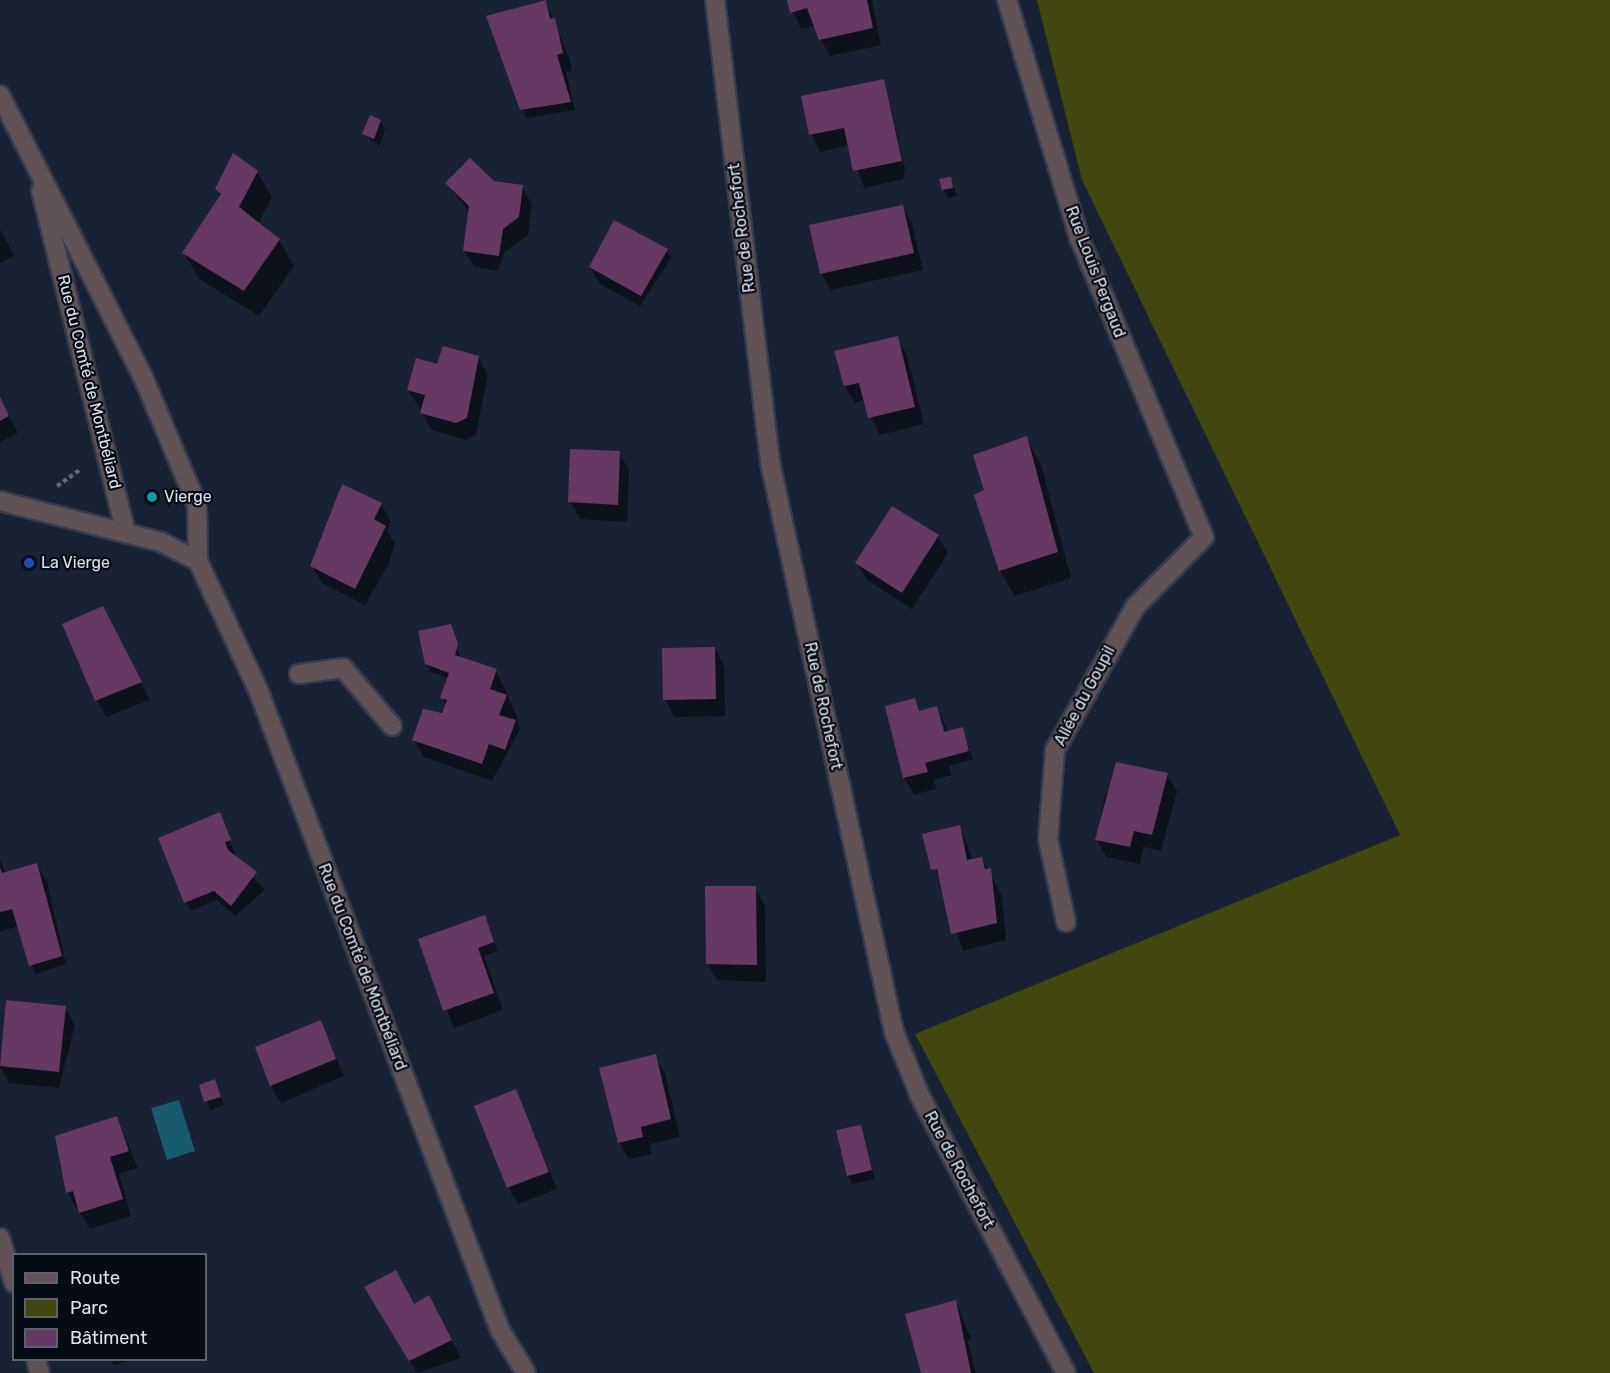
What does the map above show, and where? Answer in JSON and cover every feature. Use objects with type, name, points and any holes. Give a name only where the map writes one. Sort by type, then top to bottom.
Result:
[{"type":"street","name":"Rue de Rochefort","points":[[715,0],[770,462],[894,1032],[921,1098],[1066,1373]]},
{"type":"street","name":"Rue Louis Pergaud","points":[[1007,0],[1079,237],[1204,537]]},
{"type":"street","name":"Rue du Comté de Montbéliard","points":[[0,95],[33,156],[142,377],[197,505],[198,561],[259,692],[500,1330],[526,1373]]},
{"type":"street","name":"Rue du Comté de Montbéliard","points":[[33,156],[126,534]]},
{"type":"street","points":[[0,501],[161,542],[198,561]]},
{"type":"street","name":"Allée du Goupil","points":[[1066,922],[1048,839],[1055,750],[1135,607],[1204,537]]},
{"type":"street","points":[[299,674],[343,668],[392,726]]},
{"type":"street","points":[[0,1238],[12,1277]]},
{"type":"green space","points":[[1037,0],[1610,0],[1610,1373],[1094,1373],[915,1034],[1400,835],[1082,180]]},
{"type":"water","points":[[179,1100],[195,1151],[167,1160],[151,1108]]},
{"type":"building","points":[[546,0],[550,19],[555,18],[563,53],[557,55],[571,102],[520,110],[486,16]]},
{"type":"building","points":[[787,0],[867,0],[873,28],[819,40],[807,8],[790,13]]},
{"type":"building","points":[[884,79],[902,161],[853,171],[844,128],[809,135],[801,96]]},
{"type":"building","points":[[370,115],[381,120],[374,139],[362,134]]},
{"type":"building","points":[[233,153],[258,171],[239,207],[280,239],[244,291],[182,253],[221,194],[215,189]]},
{"type":"building","points":[[470,158],[494,181],[523,185],[519,217],[503,229],[499,256],[463,251],[469,206],[445,183]]},
{"type":"building","points":[[951,177],[953,188],[942,190],[939,179]]},
{"type":"building","points":[[903,205],[914,253],[820,274],[809,225]]},
{"type":"building","points":[[614,220],[668,249],[641,296],[589,267]]},
{"type":"building","points":[[898,336],[915,407],[868,418],[859,383],[844,386],[834,351]]},
{"type":"building","points":[[443,346],[479,356],[467,418],[456,423],[420,413],[425,395],[407,390],[416,358],[437,364]]},
{"type":"building","points":[[0,397],[9,416],[0,421]]},
{"type":"building","points":[[1027,436],[1058,552],[999,571],[974,495],[984,490],[973,455]]},
{"type":"building","points":[[570,449],[620,451],[618,505],[568,502]]},
{"type":"building","points":[[342,484],[382,503],[374,519],[386,526],[355,589],[310,566]]},
{"type":"building","points":[[892,506],[939,535],[902,593],[855,563]]},
{"type":"building","points":[[103,606],[142,682],[95,701],[62,624]]},
{"type":"building","points":[[451,624],[458,644],[455,655],[497,669],[490,689],[507,695],[499,715],[516,720],[505,750],[489,744],[482,764],[412,740],[423,709],[442,713],[447,700],[440,698],[449,673],[425,664],[418,631]]},
{"type":"building","points":[[715,647],[716,699],[663,700],[662,648]]},
{"type":"building","points":[[915,698],[919,711],[937,706],[944,732],[963,727],[969,751],[925,763],[928,772],[903,778],[885,706]]},
{"type":"building","points":[[1116,762],[1168,773],[1152,835],[1134,831],[1130,847],[1095,840]]},
{"type":"building","points":[[220,812],[231,840],[225,842],[228,850],[257,872],[231,906],[214,891],[184,903],[158,838]]},
{"type":"building","points":[[960,825],[967,860],[982,857],[985,869],[991,868],[997,923],[951,934],[937,869],[931,870],[922,834]]},
{"type":"building","points":[[37,863],[62,956],[29,966],[12,909],[0,912],[0,868],[2,873]]},
{"type":"building","points":[[705,886],[756,886],[757,965],[706,964]]},
{"type":"building","points":[[485,915],[494,942],[478,948],[494,993],[443,1011],[418,939]]},
{"type":"building","points":[[6,1000],[66,1006],[59,1072],[0,1066]]},
{"type":"building","points":[[321,1020],[336,1059],[270,1086],[255,1047]]},
{"type":"building","points":[[656,1054],[671,1119],[641,1127],[643,1137],[618,1143],[599,1068]]},
{"type":"building","points":[[215,1079],[221,1097],[204,1102],[199,1085]]},
{"type":"building","points":[[516,1089],[549,1172],[507,1188],[474,1106]]},
{"type":"building","points":[[117,1116],[129,1151],[110,1157],[123,1199],[79,1213],[73,1191],[66,1193],[55,1136]]},
{"type":"building","points":[[861,1125],[872,1170],[847,1176],[836,1130]]},
{"type":"building","points":[[396,1270],[414,1304],[429,1295],[452,1340],[409,1361],[364,1287]]},
{"type":"building","points":[[956,1300],[971,1373],[921,1373],[905,1314]]},
{"type":"place","name":"Vierge","points":[[152,497]]},
{"type":"place","name":"La Vierge","points":[[29,563]]}]
